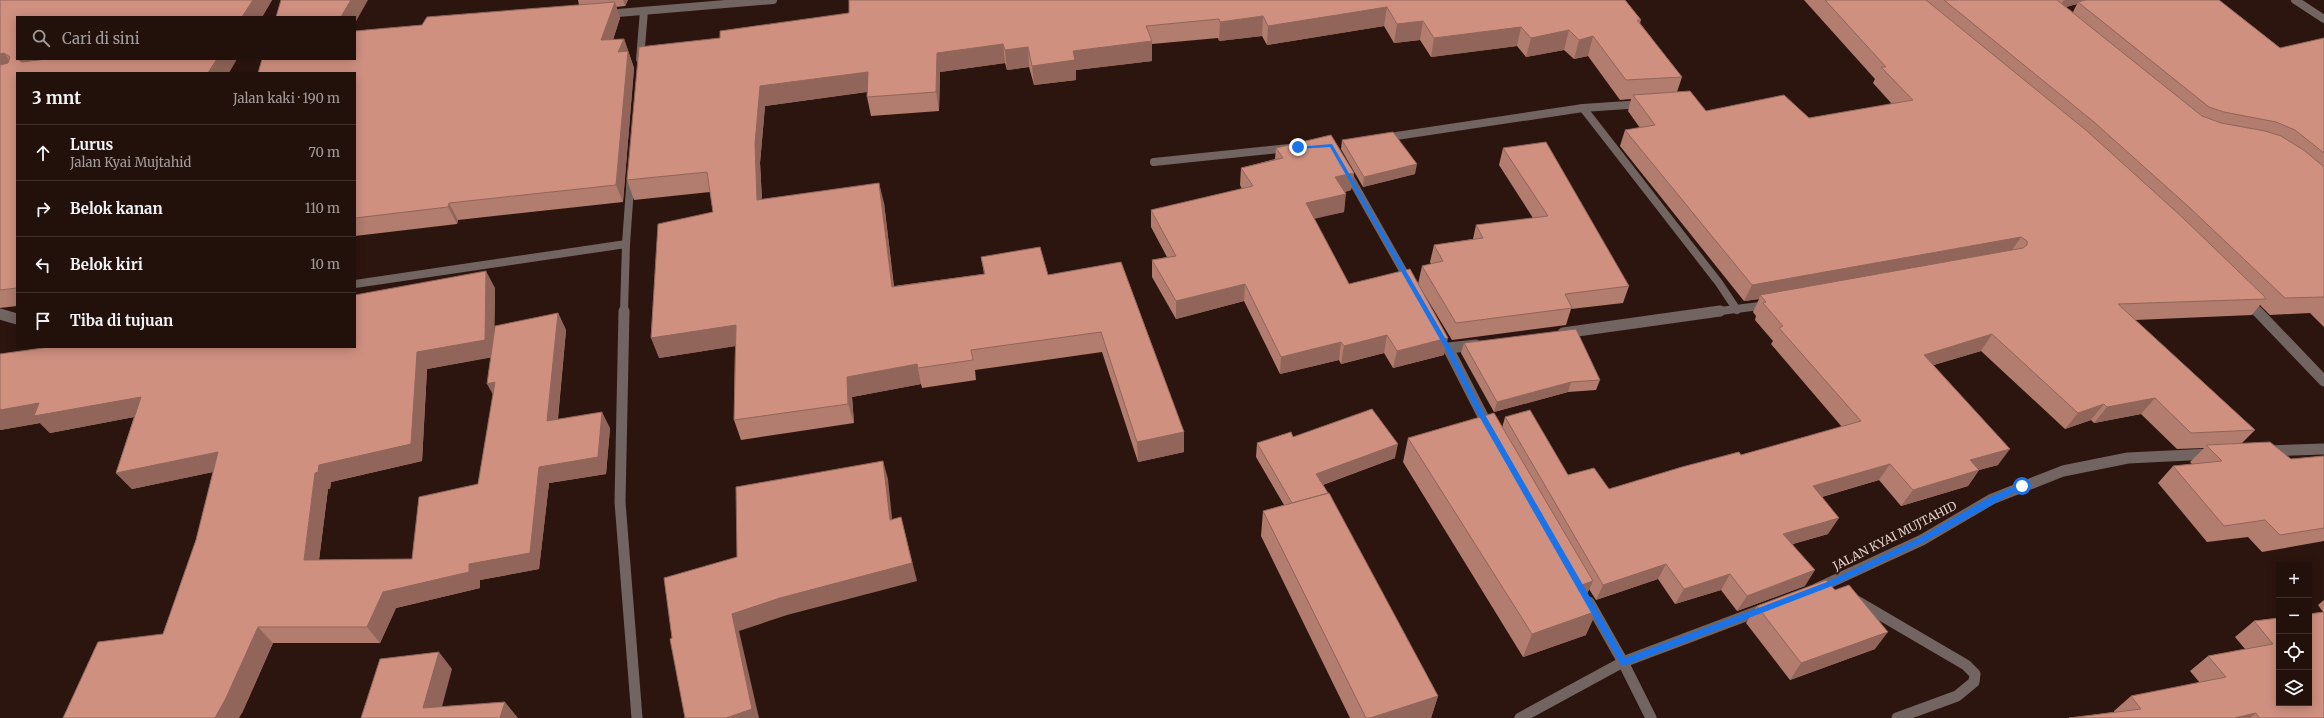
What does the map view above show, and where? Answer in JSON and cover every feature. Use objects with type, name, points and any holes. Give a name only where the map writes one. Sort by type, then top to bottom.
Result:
[{"type":"street","points":[[597,15],[773,0]]},
{"type":"street","points":[[2295,0],[2324,19]]},
{"type":"street","points":[[639,74],[644,11]]},
{"type":"street","points":[[1371,140],[1583,108],[1651,104]]},
{"type":"street","points":[[1583,108],[1710,271],[1737,310]]},
{"type":"street","points":[[1154,162],[1298,147]]},
{"type":"street","points":[[1340,159],[1417,294]]},
{"type":"street","points":[[631,167],[626,244],[620,502],[637,718]]},
{"type":"street","points":[[356,284],[626,244]]},
{"type":"street","points":[[2241,295],[2324,381]]},
{"type":"street","points":[[1550,335],[1737,310],[1775,303]]},
{"type":"street","points":[[0,314],[16,319]]},
{"type":"street","points":[[1487,343],[1446,345],[1493,434]]},
{"type":"street","points":[[2254,452],[2324,450]]},
{"type":"street","name":"JALAN KYAI MUJTAHID","points":[[1807,592],[1830,584],[1922,540],[1992,499],[2063,471],[2128,458],[2222,453]]},
{"type":"street","points":[[1830,584],[1940,649],[1974,672],[1975,681],[1970,690],[1940,704],[1897,718]]},
{"type":"street","points":[[1584,593],[1623,662],[1643,706],[1651,718]]},
{"type":"street","points":[[1520,718],[1623,662],[1778,604]]},
{"type":"building","points":[[0,0],[253,0],[243,16],[16,16],[16,60],[22,62],[38,60],[216,60],[209,72],[16,72],[16,288],[0,290],[0,65],[8,63],[10,57],[4,53],[0,54]]},
{"type":"building","points":[[281,0],[351,0],[342,16],[276,16]]},
{"type":"building","points":[[849,0],[1625,0],[1641,20],[1637,20],[1682,77],[1626,80],[1593,36],[1579,40],[1569,30],[1531,38],[1521,27],[1434,38],[1423,21],[1397,24],[1387,7],[1268,26],[1263,16],[1220,22],[1219,19],[1146,26],[1152,41],[1073,51],[1075,60],[1032,66],[1028,47],[1005,50],[1003,44],[937,53],[936,92],[867,97],[868,72],[760,86],[755,144],[757,200],[879,183],[892,287],[985,274],[981,257],[1040,247],[1048,275],[1121,262],[1184,432],[1137,442],[1101,332],[971,350],[973,360],[918,368],[917,364],[847,377],[848,404],[734,420],[736,325],[651,338],[658,224],[713,212],[707,172],[627,180],[639,47],[720,38],[720,31],[849,13]]},
{"type":"building","points":[[1825,0],[1926,0],[2087,131],[2182,217],[2264,296],[2266,299],[2118,304],[2255,430],[2191,433],[2155,398],[2107,407],[2104,404],[2078,413],[1992,334],[1924,355],[2010,449],[1970,460],[1979,470],[1913,490],[1890,464],[1813,486],[1839,518],[1783,534],[1815,570],[1747,596],[1730,574],[1684,589],[1666,564],[1603,585],[1505,417],[1530,410],[1568,475],[1594,468],[1609,489],[1682,467],[1739,452],[1741,455],[1861,421],[1779,328],[1783,326],[1763,303],[1766,302],[1760,295],[2023,248],[2027,245],[2027,241],[2021,237],[1752,285],[1625,130],[1655,125],[1633,95],[1690,91],[1706,111],[1784,95],[1809,118],[1913,100],[1881,67],[1886,67]]},
{"type":"building","points":[[1944,0],[2057,0],[2202,116],[2221,123],[2265,131],[2281,136],[2305,151],[2324,167],[2324,297],[2285,298],[2190,208],[2094,122]]},
{"type":"building","points":[[2086,0],[2219,0],[2280,48],[2324,38],[2324,153],[2295,130],[2276,122],[2224,112],[2209,107],[2078,2]]},
{"type":"building","points":[[615,2],[601,40],[624,39],[618,52],[628,51],[616,185],[449,203],[448,207],[356,218],[356,72],[258,72],[262,60],[356,60],[356,31],[422,25],[427,17]]},
{"type":"building","points":[[1393,132],[1417,164],[1364,177],[1342,140]]},
{"type":"building","points":[[1331,135],[1354,173],[1335,177],[1346,194],[1306,203],[1349,284],[1410,269],[1448,338],[1397,351],[1387,335],[1344,346],[1341,342],[1281,357],[1245,284],[1176,301],[1152,260],[1176,256],[1151,210],[1253,186],[1241,168],[1283,158],[1276,148]]},
{"type":"building","points":[[1546,142],[1629,286],[1565,294],[1572,308],[1456,323],[1422,266],[1443,261],[1434,245],[1483,238],[1476,225],[1548,216],[1503,148]]},
{"type":"building","points":[[486,271],[485,340],[417,352],[411,444],[319,465],[318,472],[315,473],[304,560],[412,559],[419,497],[478,484],[495,382],[487,384],[495,326],[558,313],[547,421],[602,412],[598,457],[539,467],[530,553],[469,564],[469,572],[383,592],[367,627],[258,627],[226,698],[215,718],[63,718],[98,642],[163,634],[196,540],[218,452],[116,473],[141,397],[34,416],[39,403],[0,410],[0,354],[43,348],[356,348],[356,295]]},
{"type":"building","points":[[1576,329],[1600,380],[1571,382],[1497,402],[1464,343]]},
{"type":"building","points":[[1372,409],[1398,444],[1316,474],[1328,493],[1292,503],[1257,443],[1291,432],[1293,437]]},
{"type":"building","points":[[1494,413],[1593,581],[1579,586],[1597,611],[1532,634],[1408,438]]},
{"type":"building","points":[[2270,442],[2291,459],[2324,456],[2324,528],[2280,535],[2265,520],[2224,526],[2173,466],[2222,461],[2206,445]]},
{"type":"building","points":[[883,461],[890,520],[901,517],[912,563],[780,598],[732,614],[752,709],[726,718],[685,718],[670,639],[672,638],[664,578],[737,557],[736,487]]},
{"type":"building","points":[[1329,493],[1438,696],[1366,718],[1263,511]]},
{"type":"building","points":[[1826,580],[1835,590],[1849,585],[1888,632],[1801,663],[1757,606]]},
{"type":"building","points":[[2324,612],[2324,718],[2259,718],[2256,713],[2234,718],[2069,718],[2141,709],[2131,696],[2226,677],[2208,656],[2273,644],[2254,621],[2276,618],[2276,706],[2312,706],[2312,614]]},
{"type":"building","points":[[439,652],[423,708],[505,702],[500,718],[361,718],[380,659]]},
{"type":"route","points":[[1298,147],[1332,145],[1448,348],[1477,407],[1623,662],[1830,584],[1922,540],[1992,499],[2022,486]]}]
